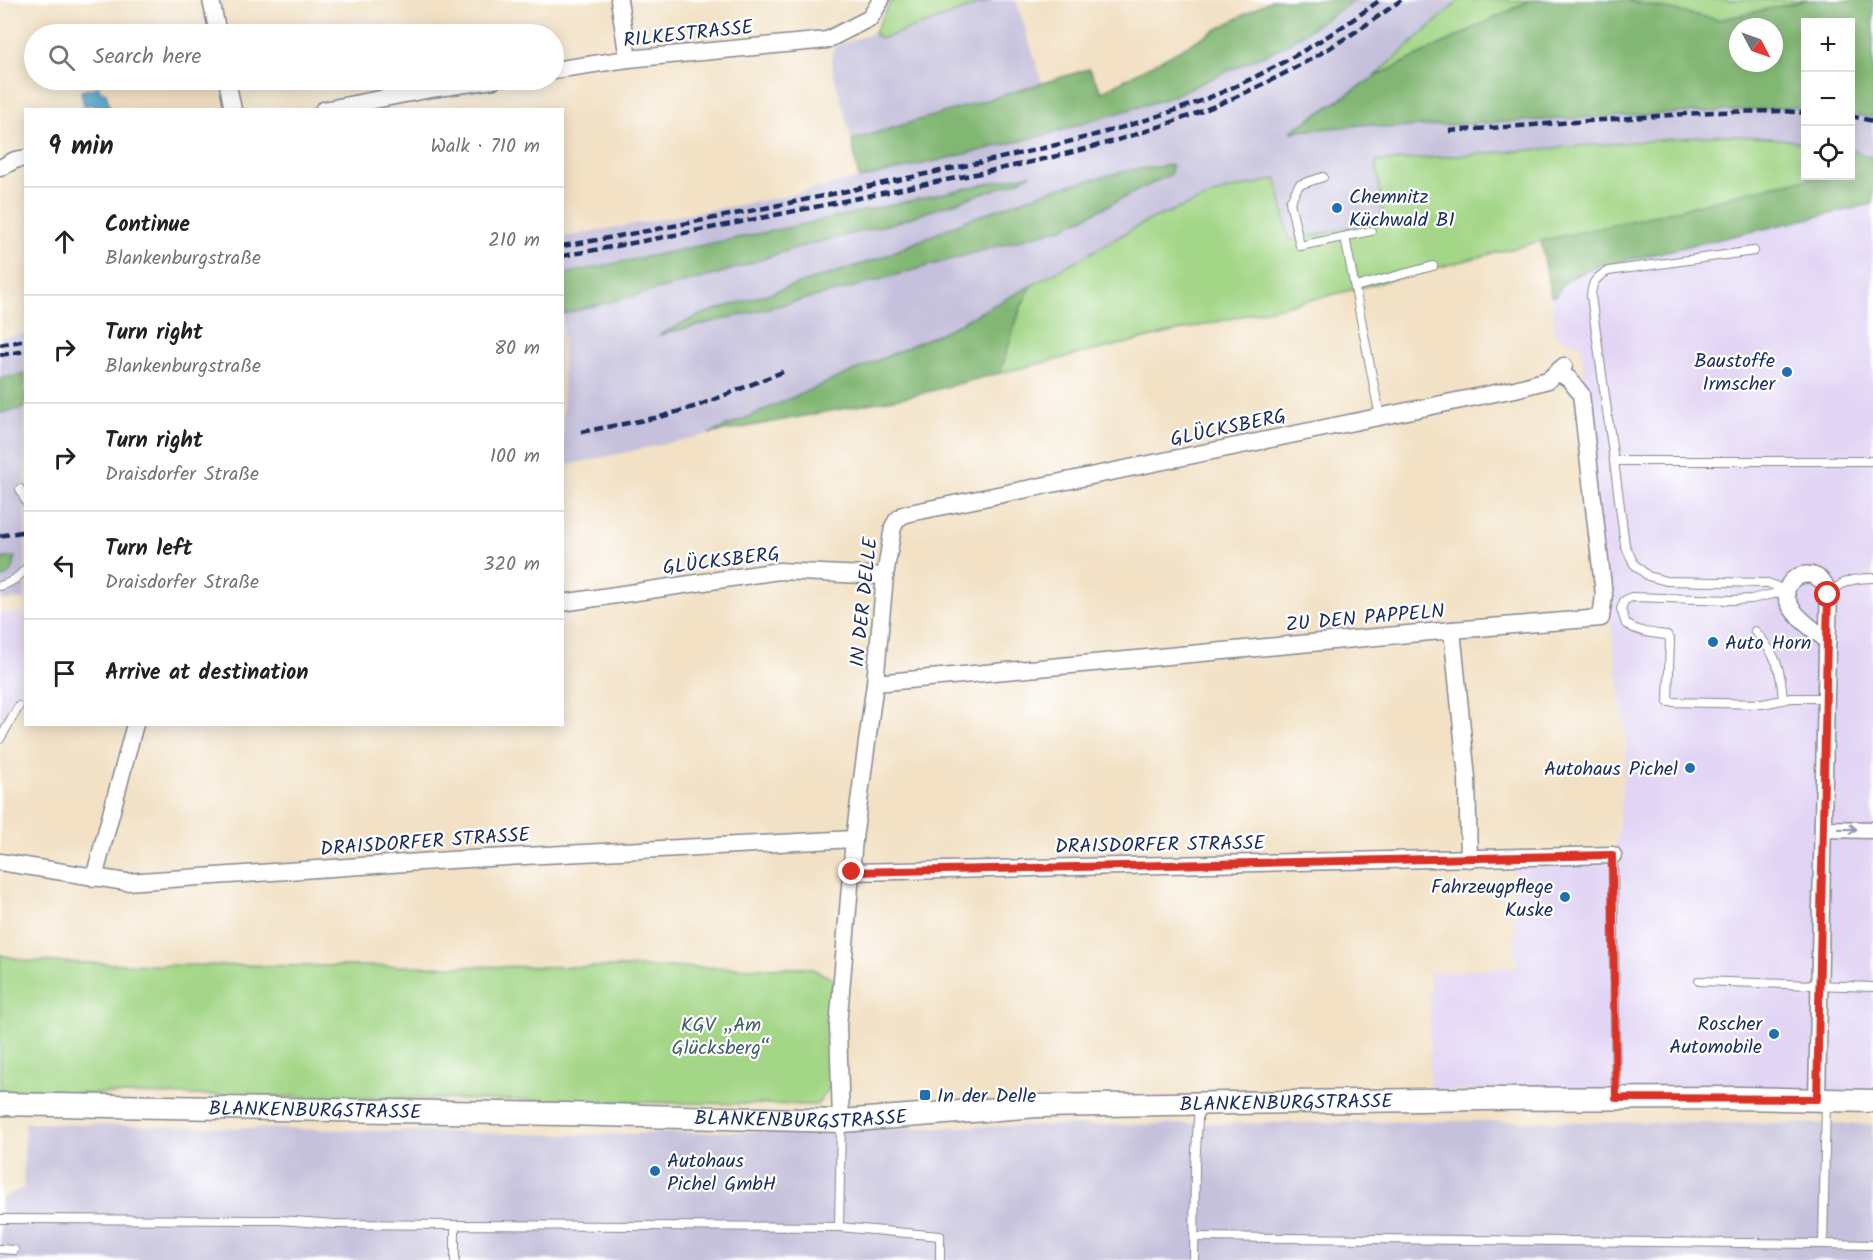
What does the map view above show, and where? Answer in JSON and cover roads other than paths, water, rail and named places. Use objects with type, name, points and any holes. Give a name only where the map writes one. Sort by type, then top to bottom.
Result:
[{"type":"main road","name":"BLANKENBURGSTRASSE","points":[[0,1104],[841,1121],[1037,1106],[1616,1098],[1873,1101]]},
{"type":"street","points":[[211,0],[216,24]]},
{"type":"street","points":[[619,0],[628,59]]},
{"type":"street","name":"RILKESTRASSE","points":[[564,69],[628,59],[827,40],[870,18],[881,0]]},
{"type":"street","points":[[229,90],[233,108]]},
{"type":"street","points":[[333,108],[426,90]]},
{"type":"street","points":[[0,168],[15,160],[24,158]]},
{"type":"street","name":"GLÜCKSBERG","points":[[897,519],[910,513],[1515,389],[1548,380],[1561,369]]},
{"type":"street","name":"ZU DEN PAPPELN","points":[[875,683],[1601,618],[1604,595],[1581,394],[1561,369]]},
{"type":"street","name":"IN DER DELLE","points":[[841,1121],[838,1027],[854,839],[875,683],[885,576],[893,527],[897,519]]},
{"type":"street","name":"GLÜCKSBERG","points":[[564,603],[779,572],[885,576]]},
{"type":"street","points":[[1822,1099],[1820,985],[1828,595],[1826,586],[1817,577],[1807,574],[1794,579],[1786,598],[1790,607],[1827,640]]},
{"type":"street","points":[[1452,630],[1467,778],[1469,859]]},
{"type":"street","points":[[94,878],[134,726]]},
{"type":"street","points":[[1823,829],[1873,830]]},
{"type":"street","name":"DRAISDORFER STRASSE","points":[[0,862],[126,882],[450,860],[854,839]]},
{"type":"street","name":"DRAISDORFER STRASSE","points":[[852,872],[1612,855]]},
{"type":"lane","points":[[1323,177],[1299,185],[1290,202],[1300,246],[1371,231]]},
{"type":"lane","points":[[1345,237],[1380,417]]},
{"type":"lane","points":[[1754,251],[1608,271],[1598,276],[1592,283],[1591,296],[1625,545],[1634,564],[1648,576],[1666,581],[1768,583],[1787,591]]},
{"type":"lane","points":[[1355,287],[1433,266]]},
{"type":"lane","points":[[1614,461],[1873,461]]},
{"type":"lane","points":[[20,489],[24,498]]},
{"type":"lane","points":[[0,586],[21,576],[24,571]]},
{"type":"lane","points":[[1828,595],[1835,587],[1849,580],[1873,578]]},
{"type":"lane","points":[[1787,591],[1751,599],[1732,600],[1631,597],[1624,601],[1621,609],[1626,624],[1634,630],[1667,635],[1670,639],[1668,702],[1763,704],[1791,698],[1826,698]]},
{"type":"lane","points":[[1755,631],[1768,646],[1781,673],[1783,700]]},
{"type":"lane","points":[[0,739],[19,706]]},
{"type":"lane","name":"DRAISDORFER STRASSE","points":[[1612,855],[1616,1098]]},
{"type":"lane","points":[[1699,981],[1873,987]]},
{"type":"lane","points":[[1822,1099],[1823,1244]]},
{"type":"lane","points":[[1194,1260],[1195,1166],[1199,1104]]},
{"type":"lane","points":[[839,1227],[841,1121]]},
{"type":"lane","points":[[0,1219],[280,1220],[334,1224],[839,1227],[940,1236],[940,1260]]},
{"type":"lane","points":[[455,1225],[455,1260]]},
{"type":"lane","points":[[1195,1237],[1873,1245]]},
{"type":"lane","points":[[0,1249],[14,1250]]},
{"type":"water","points":[[100,90],[106,93],[110,108],[94,108],[92,104],[84,106],[81,91]]},
{"type":"railway","points":[[564,246],[861,188],[1096,135],[1173,111],[1227,90],[1333,33],[1380,0]]},
{"type":"railway","points":[[564,256],[1000,169],[1108,143],[1208,109],[1266,83],[1322,53],[1401,0]]},
{"type":"railway","points":[[1449,131],[1713,112],[1801,113]]},
{"type":"railway","points":[[1855,117],[1873,121]]},
{"type":"railway","points":[[0,345],[24,340]]},
{"type":"railway","points":[[0,355],[24,351]]},
{"type":"railway","points":[[581,432],[660,417],[700,405],[785,371]]},
{"type":"railway","points":[[0,536],[24,531]]},
{"type":"place","name":"Chemnitz Küchwald B1","points":[[1337,208]]},
{"type":"place","name":"Baustoffe Irmscher","points":[[1787,372]]},
{"type":"place","name":"Auto Horn","points":[[1713,642]]},
{"type":"place","name":"Autohaus Pichel","points":[[1690,768]]},
{"type":"place","name":"Fahrzeugpflege Kuske","points":[[1565,897]]},
{"type":"place","name":"Roscher Automobile","points":[[1774,1034]]},
{"type":"place","name":"In der Delle","points":[[925,1095]]},
{"type":"place","name":"Autohaus Pichel GmbH","points":[[655,1171]]},
{"type":"park label","name":"KGV „Am Glücksberg“","points":[[721,1036]]}]
